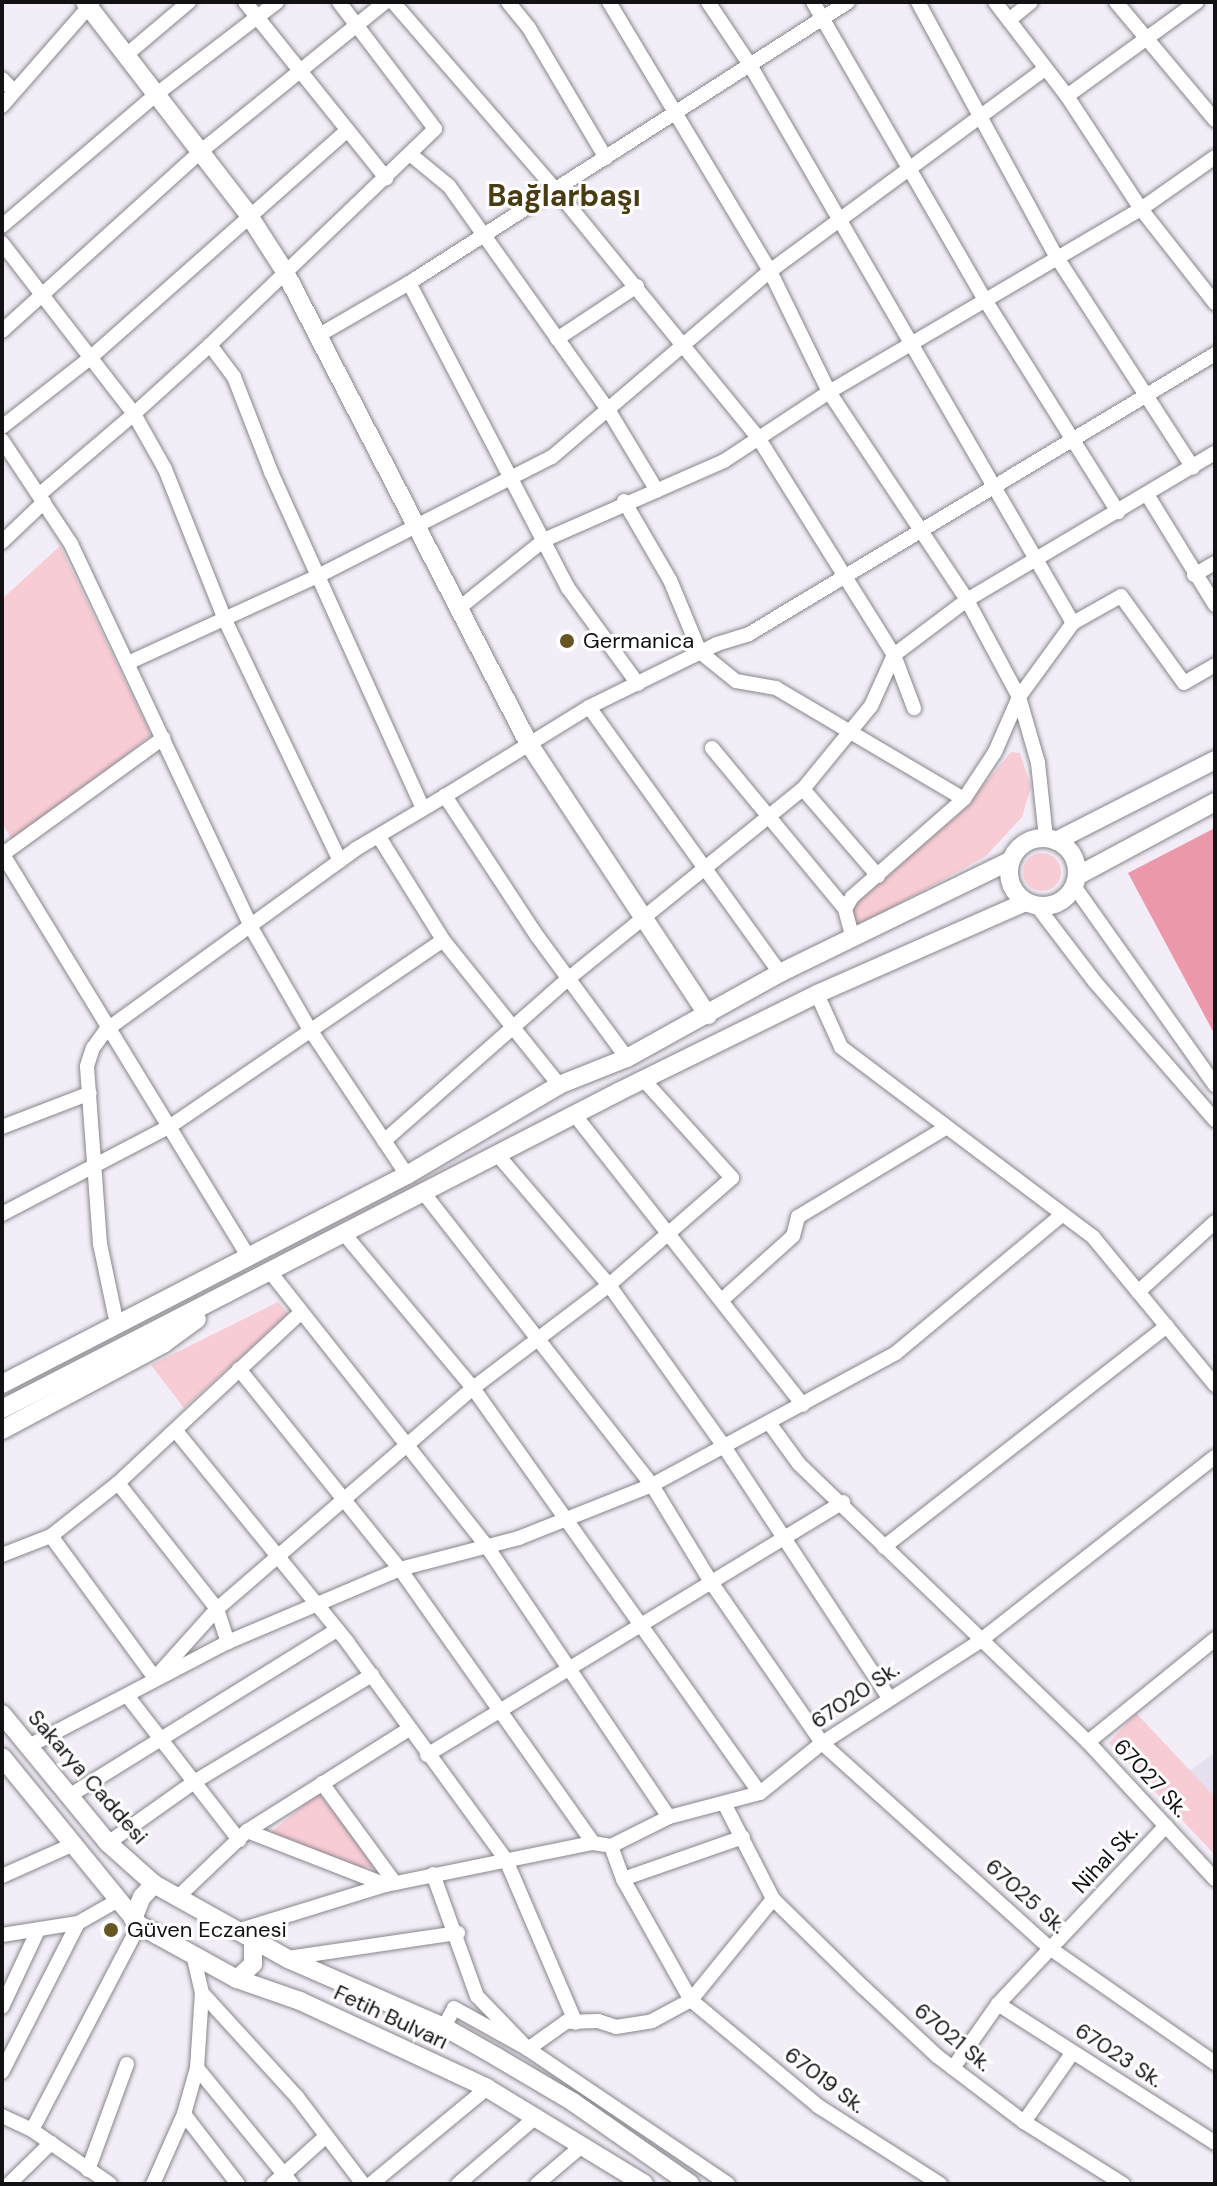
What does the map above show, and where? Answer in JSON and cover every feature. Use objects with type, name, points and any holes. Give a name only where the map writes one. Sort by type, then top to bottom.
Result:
[{"type":"main road","points":[[89,4],[154,96],[248,214],[284,270],[321,334],[529,744],[708,1015]]},
{"type":"main road","points":[[2,1384],[192,1289],[407,1175],[559,1085],[627,1058],[780,973],[1010,861],[1025,843],[1051,840],[1215,760]]},
{"type":"main road","points":[[2,1409],[346,1236],[423,1192],[574,1114],[817,994],[1031,904],[1060,902],[1075,881],[1215,802]]},
{"type":"main road","points":[[1051,840],[1072,855],[1075,881]]},
{"type":"main road","points":[[1010,861],[1011,884],[1031,904]]},
{"type":"main road","points":[[2,1369],[155,1296],[192,1289]]},
{"type":"main road","points":[[2,1430],[190,1328],[207,1306]]},
{"type":"main road","name":"Sakarya Caddesi","points":[[2,1714],[108,1843],[154,1884],[178,1897]]},
{"type":"main road","points":[[2,1757],[74,1844],[115,1902]]},
{"type":"main road","points":[[136,1922],[142,1897],[154,1884]]},
{"type":"main road","name":"Fetih Bulvarı","points":[[178,1897],[288,1959],[444,2027],[573,2102],[690,2184]]},
{"type":"main road","name":"Fetih Bulvarı","points":[[115,1902],[136,1922],[194,1959],[237,1979],[300,2001],[487,2088],[642,2183]]},
{"type":"main road","points":[[237,1979],[253,1964],[245,1936]]},
{"type":"street","points":[[125,56],[189,2]]},
{"type":"street","points":[[245,2],[386,178]]},
{"type":"street","points":[[2,226],[154,96],[277,2]]},
{"type":"street","points":[[2,542],[42,498],[210,345],[284,270],[435,129],[339,2]]},
{"type":"street","points":[[2,331],[200,152],[385,2]]},
{"type":"street","points":[[393,2],[637,286],[759,439],[894,655],[914,708]]},
{"type":"street","points":[[508,2],[529,28],[606,158]]},
{"type":"street","points":[[609,2],[677,110],[770,271],[829,392],[967,600],[1019,697],[1038,763],[1051,840]]},
{"type":"street","points":[[708,2],[750,65],[910,349],[992,490],[1040,562],[1073,623]]},
{"type":"street","points":[[813,2],[987,303],[1118,512]]},
{"type":"street","points":[[321,334],[557,191],[677,110],[848,2]]},
{"type":"street","points":[[918,2],[1056,256],[1193,468]]},
{"type":"street","points":[[995,2],[1044,70],[1067,96],[1141,209],[1215,302]]},
{"type":"street","points":[[1009,20],[1031,2]]},
{"type":"street","points":[[1116,2],[1215,120]]},
{"type":"street","points":[[1067,96],[1197,2]]},
{"type":"street","points":[[2,106],[89,4]]},
{"type":"street","points":[[130,662],[320,575],[552,457],[609,411],[682,341],[770,271],[1044,70]]},
{"type":"street","points":[[2,79],[14,91]]},
{"type":"street","points":[[2,427],[90,358],[248,214],[348,130]]},
{"type":"street","points":[[410,154],[449,186],[609,411],[657,491]]},
{"type":"street","points":[[458,609],[544,540],[624,501],[657,491],[759,439],[829,392],[910,349],[987,303],[1056,256],[1141,209],[1215,157]]},
{"type":"street","points":[[2,243],[134,414],[165,469],[225,620],[340,861]]},
{"type":"street","points":[[409,283],[568,588],[638,684]]},
{"type":"street","points":[[557,339],[637,286]]},
{"type":"street","points":[[210,345],[234,377],[271,472],[422,807]]},
{"type":"street","points":[[115,1315],[100,1244],[87,1066],[106,1030],[252,929],[340,861],[422,807],[589,707],[700,652],[749,634],[1215,354]]},
{"type":"street","points":[[3,443],[71,544],[130,662],[252,929],[309,1028],[407,1175]]},
{"type":"street","points":[[384,1141],[568,979],[772,818],[803,789],[871,706],[894,655],[967,600],[1040,562],[1215,453]]},
{"type":"street","points":[[1148,496],[1215,605]]},
{"type":"street","points":[[624,501],[670,580],[700,652],[736,681],[776,688],[964,799]]},
{"type":"street","points":[[1194,575],[1215,563]]},
{"type":"street","points":[[845,909],[964,799],[995,752],[1019,697],[1073,623],[1121,596],[1184,683],[1215,665]]},
{"type":"street","points":[[589,707],[708,868],[780,973]]},
{"type":"street","points":[[163,738],[2,854],[106,1030],[172,1125],[249,1258]]},
{"type":"street","points":[[712,748],[845,909],[853,939]]},
{"type":"street","points":[[803,789],[878,876]]},
{"type":"street","points":[[445,796],[568,979],[627,1058]]},
{"type":"street","points":[[379,837],[443,940],[559,1085]]},
{"type":"street","points":[[1075,881],[1215,1085]]},
{"type":"street","points":[[1031,904],[1215,1120]]},
{"type":"street","points":[[2,1214],[172,1125],[309,1028],[443,940]]},
{"type":"street","points":[[817,994],[841,1047],[1059,1217],[1093,1237],[1215,1385]]},
{"type":"street","points":[[27,1747],[129,1698],[155,1678],[217,1609],[281,1557],[405,1446],[473,1388],[609,1285],[732,1178],[643,1079]]},
{"type":"street","points":[[4,1122],[90,1093]]},
{"type":"street","points":[[574,1114],[672,1233],[803,1405]]},
{"type":"street","points":[[723,1299],[793,1236],[798,1217],[944,1129]]},
{"type":"street","points":[[497,1154],[609,1285],[723,1445],[889,1698]]},
{"type":"street","name":"67025 Sk.","points":[[423,1192],[652,1485],[711,1582],[822,1743],[1051,1949],[1215,2063]]},
{"type":"street","points":[[155,1678],[228,1642],[400,1569],[488,1548],[569,1520],[652,1485],[723,1445],[770,1424],[896,1353],[1059,1217]]},
{"type":"street","points":[[1138,1292],[1215,1222]]},
{"type":"street","points":[[346,1236],[473,1388],[760,1793]]},
{"type":"street","points":[[271,1273],[299,1314],[488,1548],[572,1668],[669,1817]]},
{"type":"street","points":[[2,1555],[51,1536],[118,1483],[299,1314]]},
{"type":"street","points":[[884,1547],[1167,1326]]},
{"type":"street","points":[[239,1369],[400,1569],[496,1710],[593,1843]]},
{"type":"street","name":"67027 Sk.","points":[[770,1424],[799,1464],[843,1502],[884,1547],[1088,1742],[1215,1879]]},
{"type":"street","points":[[176,1431],[281,1557],[316,1607],[372,1675],[506,1860],[576,2023]]},
{"type":"street","name":"67020 Sk.","points":[[611,1846],[669,1817],[725,1805],[760,1793],[822,1743],[980,1641],[1215,1457]]},
{"type":"street","points":[[118,1483],[217,1609],[228,1642]]},
{"type":"street","points":[[427,1755],[496,1710],[572,1668],[843,1502]]},
{"type":"street","points":[[51,1536],[155,1678]]},
{"type":"street","points":[[69,1796],[337,1630]]},
{"type":"street","points":[[1088,1742],[1215,1639]]},
{"type":"street","points":[[108,1843],[194,1782],[372,1675]]},
{"type":"street","points":[[129,1698],[194,1782],[243,1836],[391,1884]]},
{"type":"street","points":[[178,1897],[243,1836],[409,1729]]},
{"type":"street","points":[[322,1783],[391,1884]]},
{"type":"street","points":[[528,2049],[566,2022],[598,2021],[616,2027],[652,2021],[691,2000],[773,1899],[725,1805]]},
{"type":"street","name":"Nihal Sk.","points":[[953,2068],[998,2004],[1166,1826]]},
{"type":"street","points":[[623,1879],[743,1837]]},
{"type":"street","points":[[245,1936],[391,1884],[593,1843],[611,1846],[623,1879],[691,2000]]},
{"type":"street","points":[[2,1876],[74,1844]]},
{"type":"street","points":[[433,1874],[458,1933],[477,1996],[528,2049]]},
{"type":"street","name":"67021 Sk.","points":[[773,1899],[953,2068],[1024,2122],[1123,2184]]},
{"type":"street","points":[[2,1935],[78,1923],[115,1902]]},
{"type":"street","points":[[32,2130],[136,1922]]},
{"type":"street","points":[[2,2072],[78,1923]]},
{"type":"street","points":[[2,2007],[38,1930]]},
{"type":"street","points":[[288,1959],[458,1933]]},
{"type":"street","points":[[153,2184],[184,2114],[197,2068],[202,1993],[194,1959]]},
{"type":"street","points":[[202,1993],[297,2097],[363,2184]]},
{"type":"street","name":"67019 Sk.","points":[[691,2000],[818,2106],[940,2184]]},
{"type":"street","name":"67023 Sk.","points":[[998,2004],[1215,2143]]},
{"type":"street","points":[[444,2027],[454,2008],[528,2049],[728,2184]]},
{"type":"street","points":[[1024,2122],[1073,2052]]},
{"type":"street","points":[[88,2170],[127,2064]]},
{"type":"street","points":[[197,2068],[283,2181],[325,2137]]},
{"type":"street","points":[[371,2184],[487,2088]]},
{"type":"street","points":[[184,2114],[238,2184]]},
{"type":"street","points":[[2,2116],[32,2130],[105,2183]]},
{"type":"street","points":[[458,2184],[537,2116]]},
{"type":"street","points":[[9,2184],[51,2143]]},
{"type":"street","points":[[537,2184],[583,2145]]},
{"type":"shaded area","points":[[60,546],[151,735],[15,844],[2,823],[2,599]]},
{"type":"shaded area","points":[[1011,752],[1020,753],[1031,787],[1022,817],[986,856],[859,926],[850,908],[960,813]]},
{"type":"shaded area","points":[[1215,828],[1215,1035],[1128,873]]},
{"type":"shaded area","points":[[1042,853],[1056,858],[1061,872],[1056,886],[1042,891],[1028,886],[1023,872],[1028,858]]},
{"type":"shaded area","points":[[278,1302],[288,1314],[184,1408],[151,1365]]},
{"type":"shaded area","points":[[1136,1713],[1215,1797],[1215,1855],[1109,1743]]},
{"type":"shaded area","points":[[1215,1752],[1215,1797],[1190,1771]]},
{"type":"shaded area","points":[[318,1793],[382,1868],[350,1866],[270,1833]]},
{"type":"place","name":"Germanica","points":[[567,641]]},
{"type":"place","name":"Güven Eczanesi","points":[[111,1930]]},
{"type":"district","name":"Bağlarbaşı","points":[[564,196]]}]
